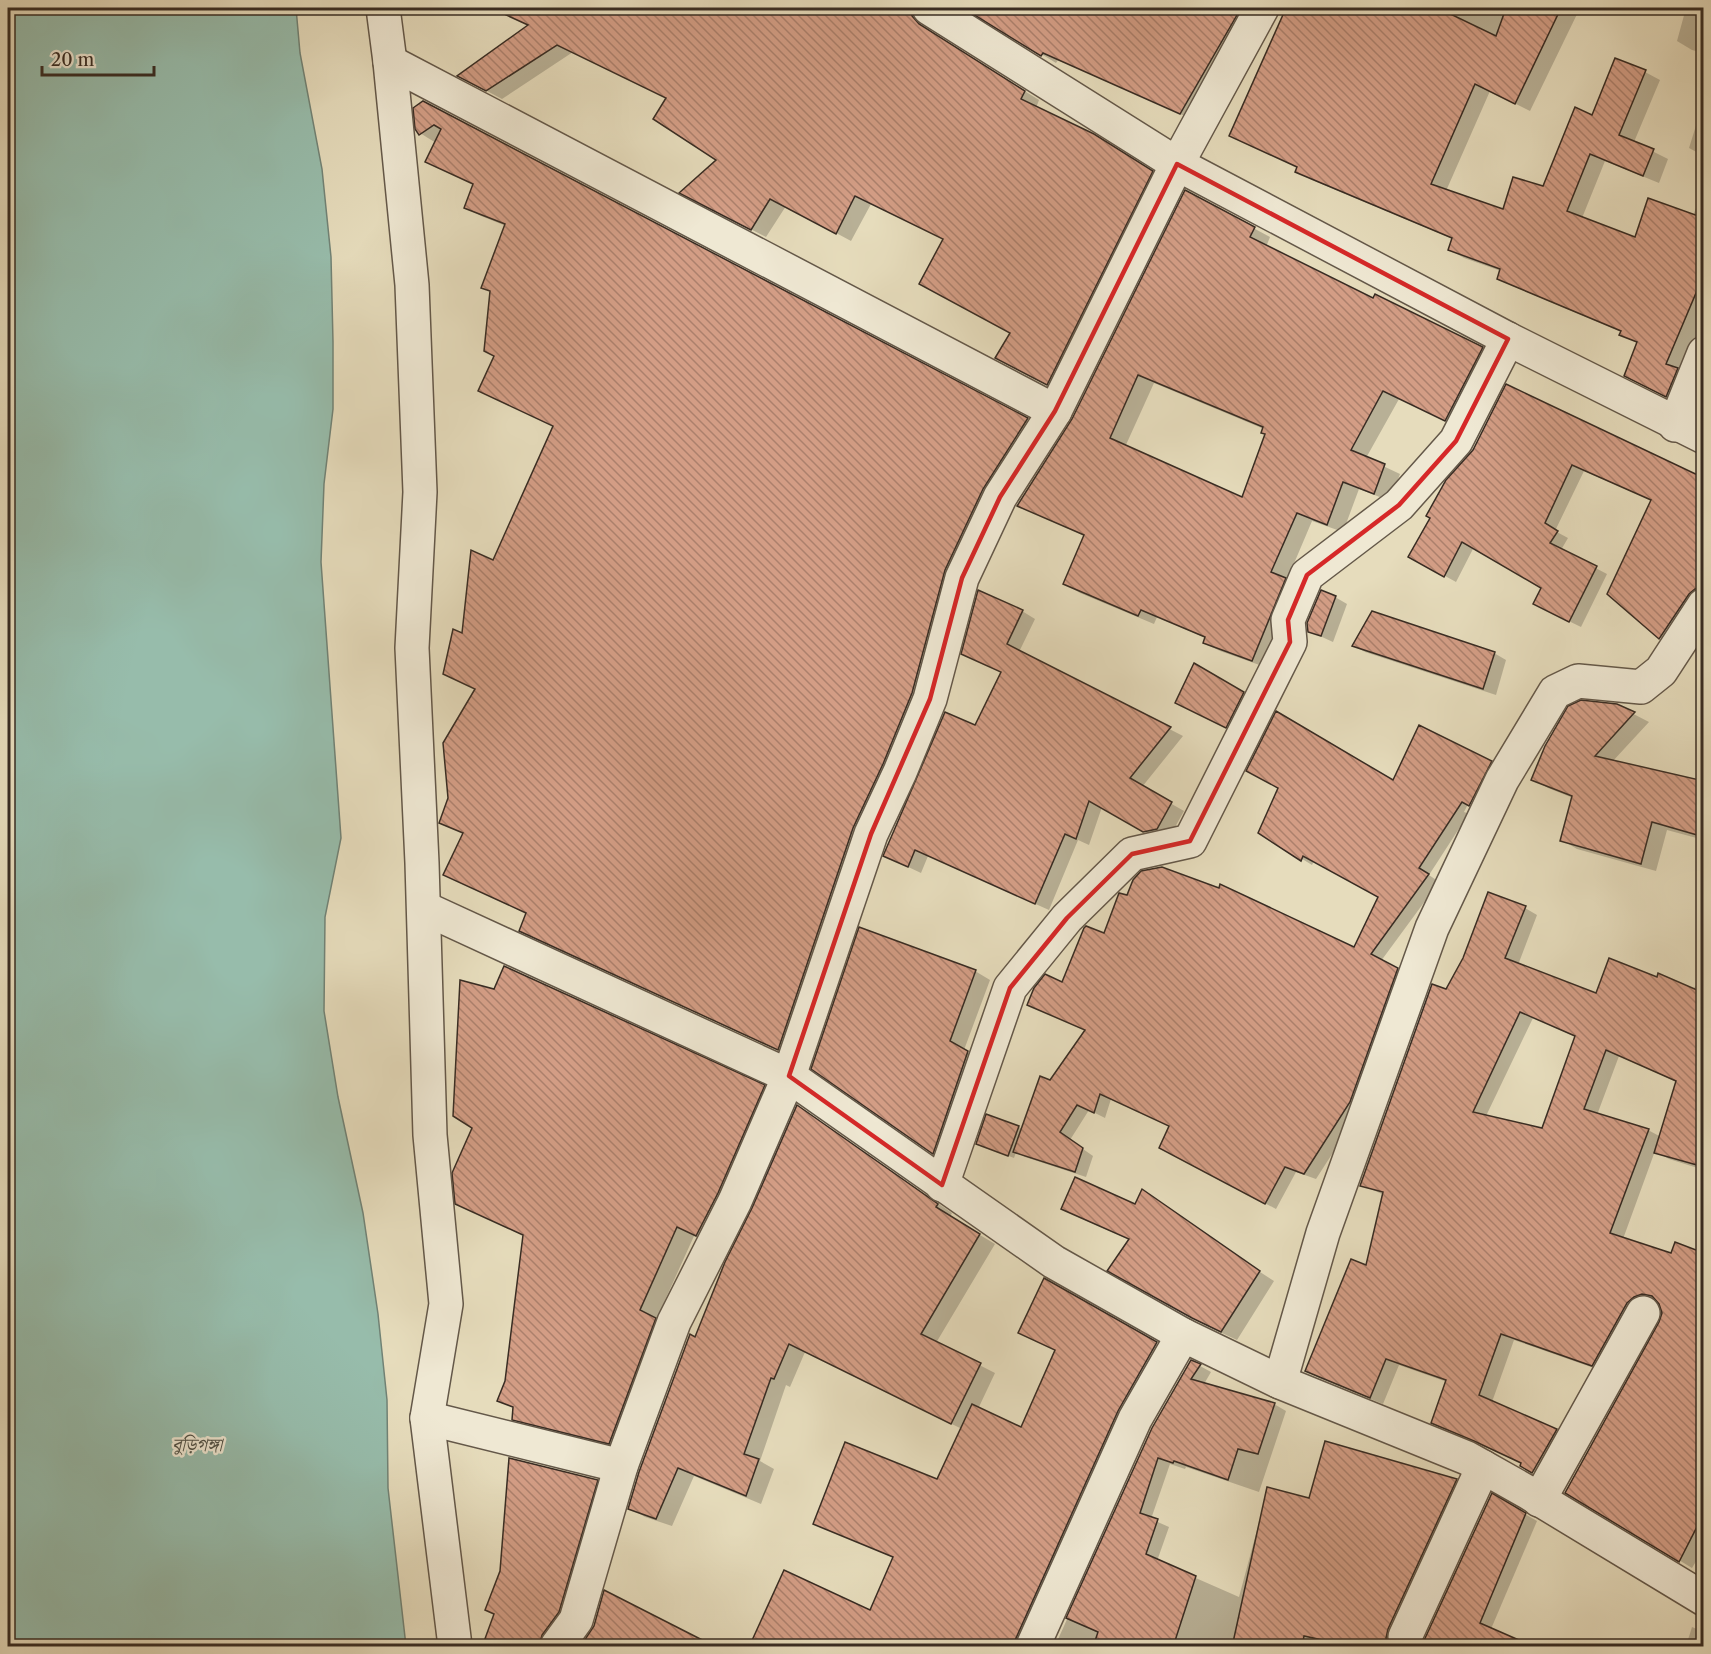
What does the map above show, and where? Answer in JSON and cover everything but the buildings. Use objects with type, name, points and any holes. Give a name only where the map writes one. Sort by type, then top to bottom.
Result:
[{"type":"street","points":[[383,8],[412,285],[420,492],[412,648],[424,908],[430,1135],[446,1304],[428,1418],[455,1647]]},
{"type":"street","points":[[929,8],[1178,164],[1508,339],[1689,431],[1704,353]]},
{"type":"street","points":[[557,1647],[576,1620],[621,1467],[674,1322],[735,1201],[789,1076],[871,834],[930,699],[962,578],[999,497],[1055,411],[1178,164],[1262,8]]},
{"type":"street","points":[[390,62],[1055,411]]},
{"type":"street","points":[[942,1185],[1010,988],[1067,918],[1132,854],[1190,841],[1290,642],[1288,620],[1307,576],[1398,505],[1456,441],[1508,339]]},
{"type":"street","points":[[1280,1382],[1323,1233],[1432,928],[1502,780],[1555,692],[1578,681],[1641,687],[1661,671],[1704,605]]},
{"type":"street","points":[[424,908],[789,1076],[1054,1263],[1183,1335],[1280,1382],[1467,1458],[1704,1599]]},
{"type":"street","points":[[1539,1500],[1643,1313]]},
{"type":"street","points":[[1033,1647],[1135,1419],[1183,1335]]},
{"type":"street","points":[[428,1418],[621,1467]]},
{"type":"street","points":[[1405,1637],[1483,1467]]},
{"type":"highlighted area","points":[[1177,164],[1508,339],[1456,441],[1399,505],[1307,575],[1288,620],[1290,642],[1190,841],[1132,854],[1067,918],[1010,988],[942,1185],[789,1076],[871,834],[930,699],[962,578],[1000,497],[1055,411]]},
{"type":"water","name":"বুড়িগঙ্গা","points":[[8,8],[296,8],[300,53],[322,169],[331,257],[333,409],[324,484],[321,562],[341,838],[325,917],[324,1011],[338,1097],[363,1213],[378,1314],[387,1400],[388,1488],[406,1646],[8,1646]]}]
